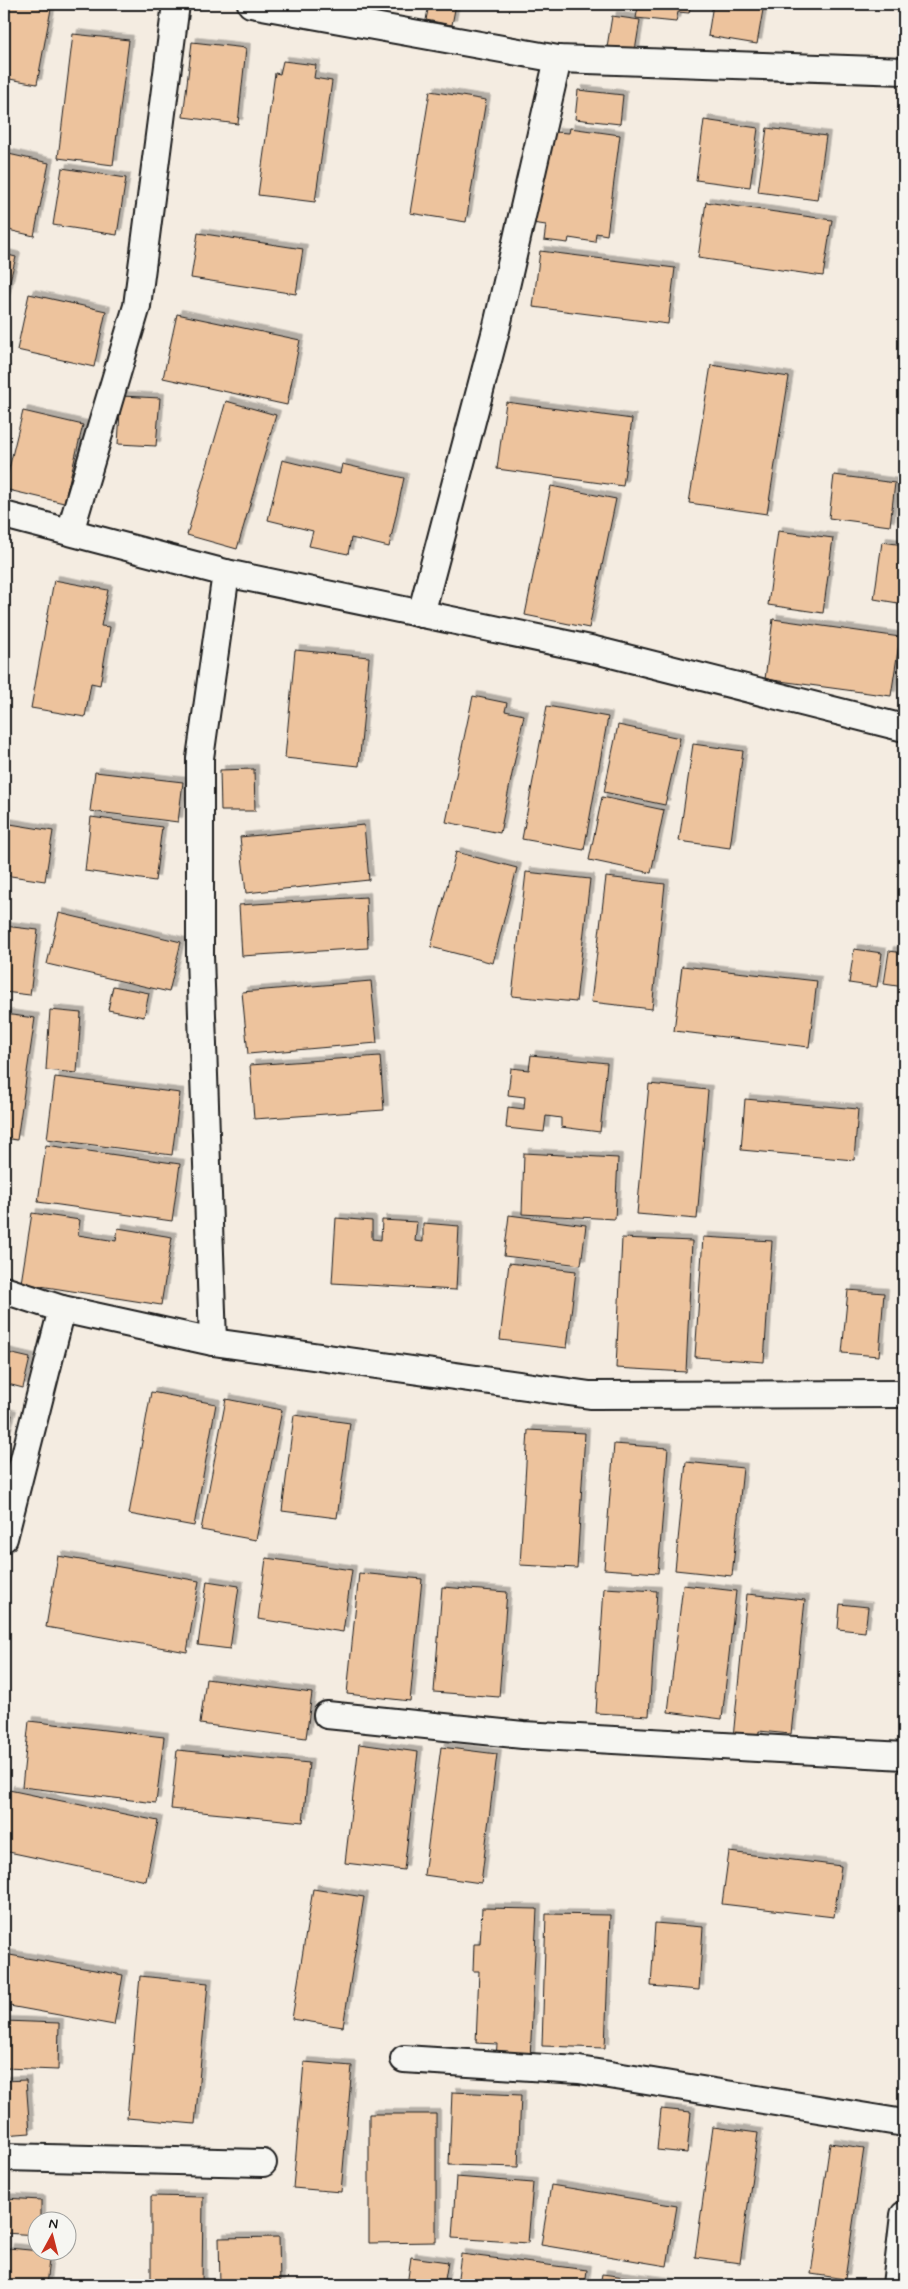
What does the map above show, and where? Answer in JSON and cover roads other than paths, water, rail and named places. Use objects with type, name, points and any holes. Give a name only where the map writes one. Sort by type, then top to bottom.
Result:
[{"type":"street","points":[[70,532],[137,306],[176,4]]},
{"type":"street","points":[[251,4],[558,60],[904,71]]},
{"type":"street","points":[[421,614],[496,330],[558,60]]},
{"type":"street","points":[[4,515],[226,573],[595,650],[904,728]]},
{"type":"street","points":[[213,1342],[200,956],[200,758],[226,573]]},
{"type":"street","points":[[4,1290],[62,1309],[213,1342],[590,1395],[904,1394]]},
{"type":"street","points":[[4,1538],[62,1309]]},
{"type":"street","points":[[328,1715],[523,1735],[904,1756]]},
{"type":"street","points":[[404,2059],[579,2070],[904,2123]]},
{"type":"street","points":[[4,2157],[263,2164]]},
{"type":"street","points":[[896,2285],[904,2216]]}]
